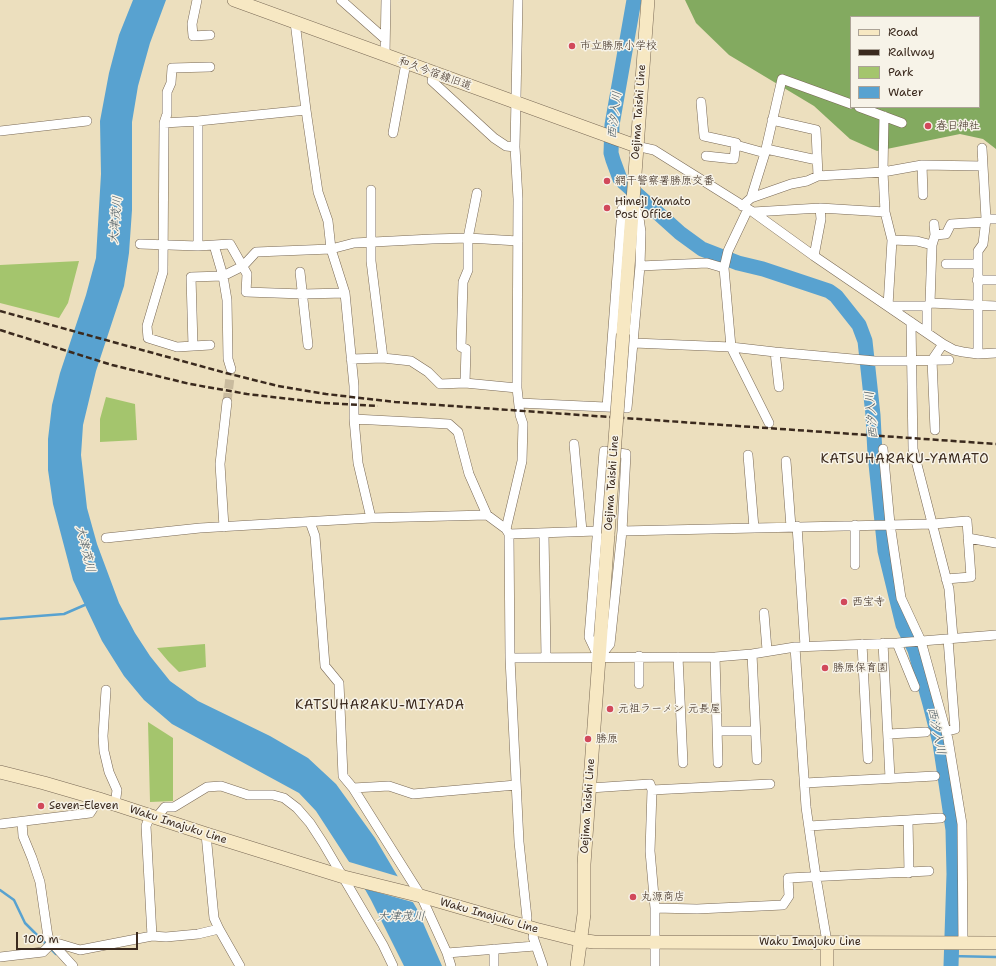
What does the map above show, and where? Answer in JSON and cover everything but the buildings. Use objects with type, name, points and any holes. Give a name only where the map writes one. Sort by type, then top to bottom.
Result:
[{"type":"main road","name":"和久今宿線旧道","points":[[234,0],[516,104],[636,146]]},
{"type":"main road","name":"Oejima Taishi Line","points":[[576,966],[584,914],[584,864],[599,658],[603,533],[623,334],[648,0]]},
{"type":"main road","name":"Waku Imajuku Line","points":[[0,772],[99,799],[206,834],[344,876],[421,896],[530,928],[580,940],[594,942],[996,943]]},
{"type":"main road","points":[[827,942],[827,966]]},
{"type":"street","points":[[197,0],[192,24],[193,36],[210,35]]},
{"type":"street","points":[[342,0],[386,39]]},
{"type":"street","points":[[385,56],[386,0]]},
{"type":"street","points":[[518,0],[515,147],[518,199],[517,388],[523,424],[522,461],[508,531],[510,658],[519,842],[527,918],[535,946],[543,966]]},
{"type":"street","points":[[295,22],[318,192],[328,221],[331,249],[345,293],[354,386],[354,419],[358,463],[372,518]]},
{"type":"street","points":[[393,133],[406,63]]},
{"type":"street","points":[[210,67],[172,68],[171,83],[167,92],[167,114],[164,122],[163,272],[147,326],[148,338],[177,347],[210,345]]},
{"type":"street","points":[[434,73],[432,81],[494,138],[506,146],[515,147]]},
{"type":"street","points":[[769,423],[731,347],[724,268],[728,251],[748,209],[765,151],[782,79],[850,104]]},
{"type":"street","points":[[701,102],[704,136],[736,143],[736,146],[817,160]]},
{"type":"street","points":[[862,108],[902,123]]},
{"type":"street","points":[[164,122],[198,121],[306,110]]},
{"type":"street","points":[[884,116],[883,172],[885,212],[892,240],[888,306]]},
{"type":"street","points":[[772,120],[816,130],[818,176]]},
{"type":"street","points":[[0,131],[87,121]]},
{"type":"street","points":[[198,121],[198,246]]},
{"type":"street","points":[[636,146],[654,150],[748,209],[943,344],[954,350],[978,354],[996,353]]},
{"type":"street","points":[[706,156],[734,159],[736,146]]},
{"type":"street","points":[[978,354],[977,264],[978,251],[983,244],[985,221],[982,148]]},
{"type":"street","points":[[922,165],[923,195]]},
{"type":"street","points":[[751,198],[791,184],[807,181],[818,176],[883,172],[922,165],[983,166]]},
{"type":"street","points":[[371,190],[371,261],[383,358]]},
{"type":"street","points":[[465,383],[466,349],[461,347],[463,282],[468,270],[468,238],[477,193]]},
{"type":"street","points":[[520,403],[628,408],[640,266],[641,232],[639,218],[632,200],[622,209],[607,407]]},
{"type":"street","points":[[748,209],[820,208],[885,212]]},
{"type":"street","points":[[814,256],[821,219],[820,208]]},
{"type":"street","points":[[935,234],[946,234],[951,224],[996,219]]},
{"type":"street","points":[[927,332],[932,245],[935,234],[934,224]]},
{"type":"street","points":[[620,230],[630,247],[641,232]]},
{"type":"street","points":[[193,346],[191,277],[223,276],[243,266],[256,252],[331,249],[354,243],[370,242],[468,238],[518,241]]},
{"type":"street","points":[[892,240],[917,241],[932,245]]},
{"type":"street","points":[[140,244],[198,246],[230,244],[247,274],[246,292],[302,294],[345,293]]},
{"type":"street","points":[[214,245],[223,276],[227,300],[228,359],[231,369]]},
{"type":"street","points":[[640,266],[707,263],[724,268]]},
{"type":"street","points":[[946,264],[977,264]]},
{"type":"street","points":[[300,272],[308,345]]},
{"type":"street","points":[[977,280],[996,280]]},
{"type":"street","points":[[888,306],[996,306]]},
{"type":"street","points":[[911,322],[913,449],[949,589],[955,729],[946,731]]},
{"type":"street","points":[[634,343],[731,347],[875,361],[949,360]]},
{"type":"street","points":[[935,430],[932,360],[943,344]]},
{"type":"street","points":[[776,352],[779,387]]},
{"type":"street","points":[[351,359],[383,358],[411,361],[428,372],[440,384],[465,383],[517,388]]},
{"type":"street","points":[[224,527],[220,464],[227,402]]},
{"type":"street","points":[[354,419],[449,424],[458,432],[469,474],[487,516],[508,531],[544,533],[582,531],[603,533],[604,451],[626,454],[622,531],[610,644],[599,658]]},
{"type":"street","points":[[574,444],[582,531]]},
{"type":"street","points":[[883,449],[890,524],[901,598],[921,641],[946,731],[962,824],[962,943]]},
{"type":"street","points":[[748,455],[754,528]]},
{"type":"street","points":[[786,462],[794,526],[805,646]]},
{"type":"street","points":[[106,538],[224,527],[372,518],[487,516]]},
{"type":"street","points":[[622,531],[872,524],[933,524],[967,521],[971,577],[946,579]]},
{"type":"street","points":[[310,522],[315,536],[326,666],[339,683],[343,776],[353,788],[421,896],[447,952],[451,966]]},
{"type":"street","points":[[855,525],[855,565]]},
{"type":"street","points":[[544,533],[546,658]]},
{"type":"street","points":[[968,538],[996,543]]},
{"type":"street","points":[[764,613],[767,650]]},
{"type":"street","points":[[510,658],[599,658],[640,656],[715,657],[752,654],[767,650],[805,646],[897,643],[996,635]]},
{"type":"street","points":[[882,643],[890,778]]},
{"type":"street","points":[[897,643],[914,687]]},
{"type":"street","points":[[862,644],[868,759]]},
{"type":"street","points":[[795,647],[809,826],[827,942]]},
{"type":"street","points":[[752,654],[757,760]]},
{"type":"street","points":[[639,684],[640,656]]},
{"type":"street","points":[[678,657],[683,763]]},
{"type":"street","points":[[715,657],[718,762]]},
{"type":"street","points":[[106,690],[103,736],[104,751],[109,772],[117,790],[115,805]]},
{"type":"street","points":[[718,731],[755,731]]},
{"type":"street","points":[[888,734],[926,732]]},
{"type":"street","points":[[805,783],[935,776]]},
{"type":"street","points":[[590,788],[650,784],[652,790],[650,851],[655,908],[655,966]]},
{"type":"street","points":[[652,790],[770,784]]},
{"type":"street","points":[[353,788],[389,786],[413,794],[516,785]]},
{"type":"street","points":[[152,936],[146,826],[153,817],[165,807],[174,807],[207,786],[221,786],[248,795],[273,795],[284,798],[297,808],[310,822],[344,876],[383,945],[393,966]]},
{"type":"street","points":[[0,824],[90,813],[99,799]]},
{"type":"street","points":[[809,826],[941,818]]},
{"type":"street","points":[[908,820],[909,873]]},
{"type":"street","points":[[22,822],[23,836],[40,882],[48,937],[74,966]]},
{"type":"street","points":[[206,834],[214,918],[240,966]]},
{"type":"street","points":[[655,908],[697,909],[783,905],[789,896],[788,878],[929,871]]},
{"type":"street","points":[[52,943],[80,950],[152,936],[166,937],[198,934],[219,929]]},
{"type":"street","points":[[0,957],[43,952],[52,943]]},
{"type":"street","points":[[447,952],[535,946]]},
{"type":"street","points":[[494,949],[494,966]]},
{"type":"green space","points":[[685,0],[996,0],[996,149],[983,139],[960,134],[877,151],[850,139],[814,106],[729,55],[696,23]]},
{"type":"green space","points":[[79,261],[68,303],[59,318],[0,303],[0,265]]},
{"type":"green space","points":[[106,397],[135,404],[137,440],[100,442],[100,419]]},
{"type":"green space","points":[[205,644],[206,667],[179,672],[157,648]]},
{"type":"green space","points":[[148,722],[173,738],[173,801],[150,802]]},
{"type":"water","name":"大津茂川","points":[[133,0],[166,0],[150,43],[138,86],[132,122],[132,210],[129,253],[124,286],[96,371],[83,425],[81,455],[87,508],[97,544],[119,603],[135,633],[150,656],[170,681],[198,701],[270,736],[308,758],[336,784],[375,838],[417,909],[442,966],[404,966],[353,868],[316,811],[299,793],[172,724],[144,700],[124,676],[102,641],[73,580],[53,504],[48,470],[48,439],[52,405],[60,373],[86,295],[96,258],[101,174],[100,121],[109,73],[119,35]]},
{"type":"pier","points":[[346,861],[400,877],[416,903],[362,888]]},
{"type":"waterway","name":"西汐入川","points":[[634,0],[612,125],[611,153],[620,179],[680,233],[702,249],[738,263],[763,269],[829,291],[836,296],[859,325],[865,341],[885,551],[903,625],[915,650],[940,743],[953,830],[954,874],[951,966]]},
{"type":"waterway","points":[[0,619],[64,614],[87,604]]},
{"type":"waterway","points":[[0,890],[14,900],[25,923],[56,954]]},
{"type":"waterway","points":[[950,956],[996,957]]},
{"type":"tunnel","points":[[227,402],[231,369]]},
{"type":"railway","points":[[0,311],[226,373],[278,386],[326,394],[395,402],[996,444]]},
{"type":"railway","points":[[0,330],[112,365],[190,384],[247,394],[324,403],[378,406]]},
{"type":"place","name":"市立勝原小学校","points":[[572,46]]},
{"type":"place","name":"春日神社","points":[[928,126]]},
{"type":"place","name":"網干警察署勝原交番","points":[[607,181]]},
{"type":"place","name":"Himeji Yamato Post Office","points":[[607,208]]},
{"type":"place","name":"西宝寺","points":[[844,602]]},
{"type":"place","name":"勝原保育園","points":[[825,668]]},
{"type":"place","name":"元祖ラーメン 元長屋","points":[[610,709]]},
{"type":"place","name":"勝原","points":[[588,739]]},
{"type":"place","name":"Seven-Eleven","points":[[41,806]]},
{"type":"place","name":"丸源商店","points":[[633,897]]},
{"type":"district","name":"KATSUHARAKU-YAMATO","points":[[905,460]]},
{"type":"district","name":"KATSUHARAKU-MIYADA","points":[[380,706]]}]
